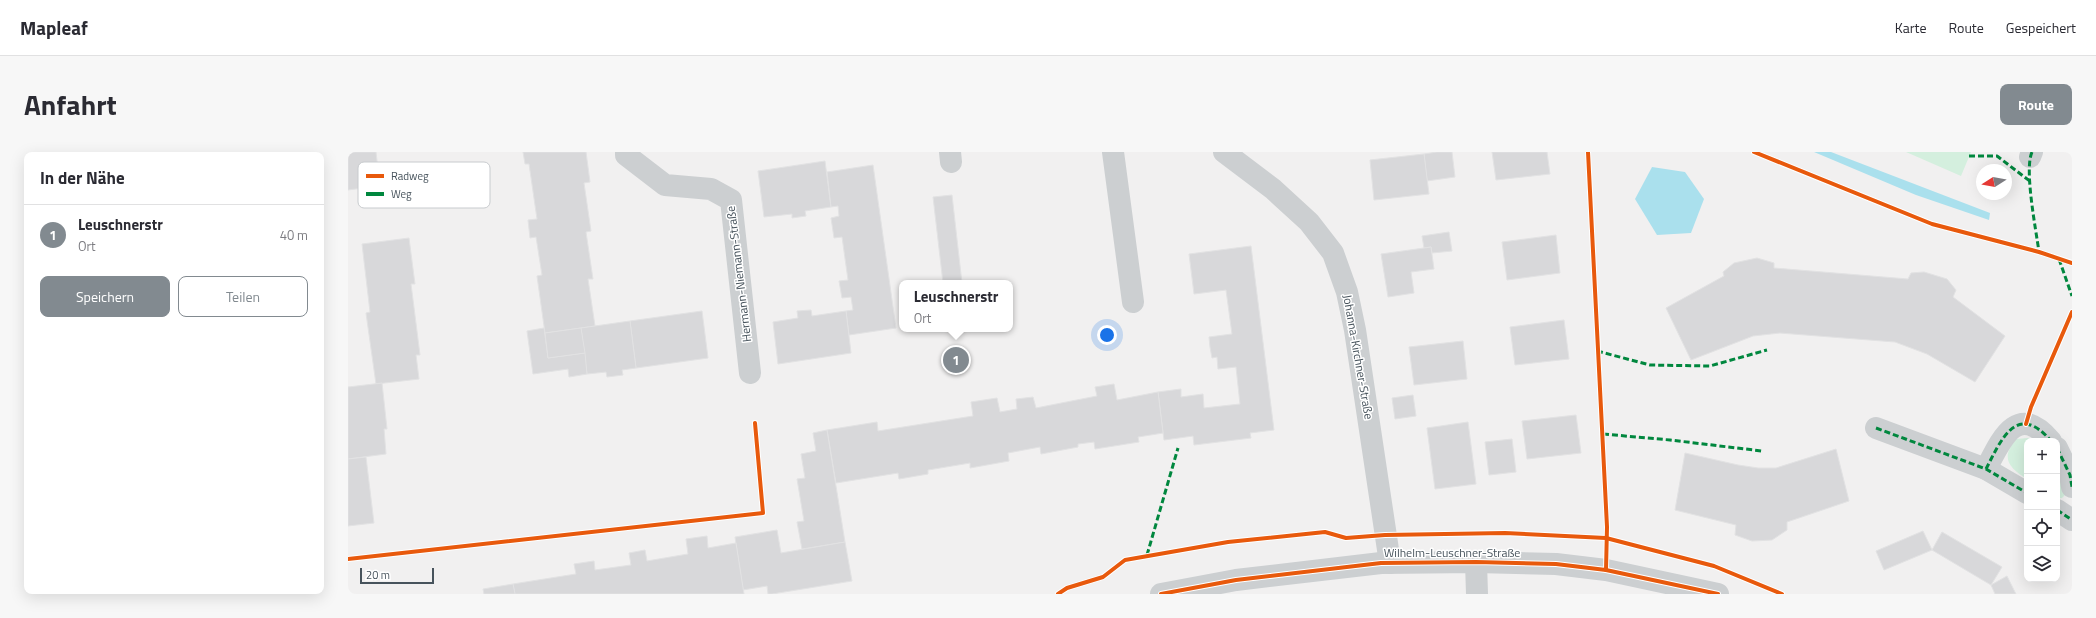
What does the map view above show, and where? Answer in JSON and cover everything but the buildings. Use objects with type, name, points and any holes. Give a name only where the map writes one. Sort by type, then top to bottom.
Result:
[{"type":"street","name":"Hermann-Niemann-Straße","points":[[626,152],[626,155],[665,185],[711,189],[731,200],[750,373]]},
{"type":"street","points":[[1114,152],[1133,302]]},
{"type":"street","name":"Johanna-Kirchner-Straße","points":[[1224,152],[1273,189],[1309,222],[1333,253],[1347,292],[1355,330],[1390,563]]},
{"type":"street","points":[[1986,469],[2003,436],[2012,428],[2026,424],[2042,430],[2049,438]]},
{"type":"street","points":[[1876,428],[1986,469],[2024,491]]},
{"type":"street","points":[[2060,454],[2070,475],[2072,487]]},
{"type":"street","points":[[1476,562],[1477,594]]},
{"type":"street","name":"Wilhelm-Leuschner-Straße","points":[[1162,594],[1208,590],[1236,580],[1390,563],[1476,562],[1556,564],[1606,570],[1718,594]]},
{"type":"green space","points":[[1906,152],[1971,152],[1961,176]]},
{"type":"green space","points":[[2024,438],[2024,477],[2011,467],[2009,462],[2008,452],[2016,439]]},
{"type":"green space","points":[[2060,478],[2065,495],[2060,498]]},
{"type":"water","points":[[1814,152],[1831,152],[1990,213],[1989,220],[1916,195]]},
{"type":"water","points":[[1652,167],[1685,172],[1704,199],[1691,233],[1657,235],[1635,199]]},
{"type":"marked path","points":[[2032,152],[2029,172],[2033,215],[2039,252]]},
{"type":"marked path","points":[[1969,156],[1997,156],[2031,182]]},
{"type":"marked path","points":[[2059,259],[2072,296]]},
{"type":"marked path","points":[[1597,351],[1650,365],[1710,366],[1767,350]]},
{"type":"marked path","points":[[1986,469],[2004,437],[2011,429],[2019,425],[2029,424],[2048,438]]},
{"type":"marked path","points":[[1876,428],[1986,469],[2024,491]]},
{"type":"marked path","points":[[1603,434],[1762,451]]},
{"type":"marked path","points":[[1147,555],[1178,448]]},
{"type":"marked path","points":[[2060,454],[2070,475],[2072,487]]},
{"type":"marked path","points":[[2060,512],[2072,520]]},
{"type":"cycle path","points":[[1588,152],[1607,527],[1606,570]]},
{"type":"cycle path","points":[[1754,152],[1932,224],[2039,252],[2072,263]]},
{"type":"cycle path","points":[[2026,424],[2031,407],[2072,312]]},
{"type":"cycle path","points":[[348,559],[763,513],[755,423]]},
{"type":"cycle path","points":[[1058,594],[1067,588],[1103,577],[1125,560],[1228,542],[1325,532],[1346,538],[1385,535],[1505,533],[1606,538],[1714,566],[1782,594]]},
{"type":"cycle path","points":[[1161,594],[1236,580],[1381,563],[1476,562],[1556,564],[1606,570],[1718,594]]},
{"type":"place","name":"Leuschnerstr","points":[[956,360]]}]
